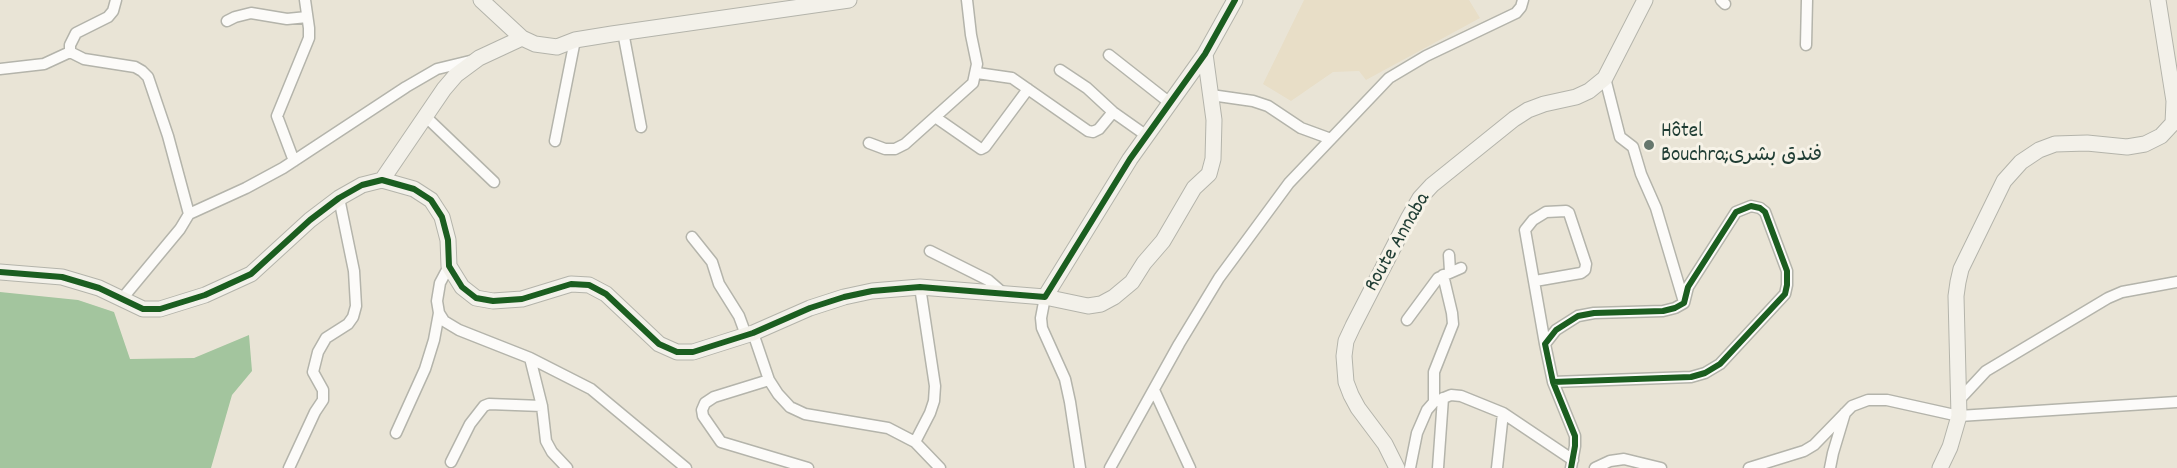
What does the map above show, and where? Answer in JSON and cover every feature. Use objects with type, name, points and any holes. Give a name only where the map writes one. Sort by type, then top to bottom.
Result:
[{"type":"street","points":[[70,51],[70,45],[76,33],[108,17],[113,11],[116,0]]},
{"type":"street","points":[[294,161],[277,116],[309,38],[305,0]]},
{"type":"street","points":[[482,0],[522,38],[535,44],[557,47],[575,40],[623,32],[849,0]]},
{"type":"street","points":[[869,143],[885,149],[896,149],[905,144],[973,83],[977,73],[977,64],[967,0]]},
{"type":"street","points":[[1080,468],[1065,379],[1042,328],[1041,318],[1045,297],[1130,159],[1205,54],[1235,0]]},
{"type":"street","points":[[1110,468],[1179,344],[1219,278],[1276,199],[1389,78],[1426,56],[1516,13],[1523,0]]},
{"type":"street","name":"Route Annaba","points":[[1397,468],[1385,444],[1351,395],[1346,382],[1344,356],[1346,341],[1353,326],[1409,217],[1420,198],[1432,185],[1514,119],[1536,107],[1576,97],[1589,91],[1605,78],[1645,0]]},
{"type":"street","points":[[1806,45],[1807,0]]},
{"type":"street","points":[[1940,468],[1950,447],[1959,416],[1956,296],[1958,282],[1961,269],[2004,181],[2021,162],[2039,150],[2055,144],[2087,143],[2127,147],[2145,144],[2161,136],[2173,123],[2174,101],[2158,0]]},
{"type":"street","points":[[227,21],[235,16],[251,13],[287,18],[307,17]]},
{"type":"street","points":[[623,32],[641,127]]},
{"type":"street","points":[[121,300],[180,229],[189,214],[246,188],[294,161],[436,69],[479,58],[522,38]]},
{"type":"street","points":[[555,141],[575,40]]},
{"type":"street","points":[[0,69],[44,64],[70,51]]},
{"type":"street","points":[[70,51],[84,59],[135,67],[142,70],[148,77],[168,136],[189,214]]},
{"type":"street","points":[[0,272],[62,277],[99,288],[143,309],[160,309],[228,286],[250,274],[310,220],[339,198],[362,185],[382,180],[414,189],[430,200],[442,217],[448,240],[449,266],[462,287],[476,298],[494,301],[522,299],[571,284],[589,285],[606,294],[659,344],[676,352],[693,352],[750,334],[810,308],[872,291],[920,287],[1045,297],[1076,305],[1094,306],[1107,302],[1131,282],[1164,241],[1194,188],[1209,174],[1213,159],[1214,137],[1205,54]]},
{"type":"street","points":[[1109,56],[1170,103]]},
{"type":"street","points":[[382,180],[424,116],[456,75],[479,58]]},
{"type":"street","points":[[1060,70],[1087,88],[1113,112],[1147,136]]},
{"type":"street","points":[[977,73],[1008,76],[1088,131],[1093,132],[1099,129],[1113,112]]},
{"type":"street","points":[[1605,78],[1620,136],[1633,147],[1641,174],[1656,208],[1684,303]]},
{"type":"street","points":[[935,117],[981,149],[985,147],[1028,89]]},
{"type":"street","points":[[1211,95],[1253,101],[1268,106],[1301,128],[1331,139]]},
{"type":"street","points":[[424,116],[494,182]]},
{"type":"street","points":[[289,468],[311,419],[323,400],[323,390],[313,372],[318,352],[326,338],[348,324],[356,306],[354,272],[339,198]]},
{"type":"street","points":[[1545,344],[1556,330],[1578,316],[1594,313],[1663,311],[1684,303],[1688,287],[1736,212],[1751,206],[1765,212],[1787,271],[1785,294],[1720,364],[1706,373],[1691,376],[1553,382]]},
{"type":"street","points":[[1535,281],[1581,273],[1585,270],[1586,264],[1569,213],[1566,211],[1546,212],[1533,220],[1525,230],[1553,382],[1575,436],[1572,464]]},
{"type":"street","points":[[692,237],[711,262],[719,284],[750,334],[769,380],[790,406],[805,414],[888,428],[915,442],[940,468]]},
{"type":"street","points":[[930,251],[988,280],[1003,293]]},
{"type":"street","points":[[1438,468],[1438,400],[1434,372],[1453,324],[1449,255]]},
{"type":"street","points":[[396,433],[434,340],[439,313],[437,301],[440,283],[449,266]]},
{"type":"street","points":[[1407,320],[1432,283],[1451,272]]},
{"type":"street","points":[[1959,400],[1986,371],[2108,298],[2122,292],[2177,282]]},
{"type":"street","points":[[915,442],[930,413],[935,386],[920,287]]},
{"type":"street","points":[[439,313],[444,321],[459,330],[530,358],[591,389],[686,468]]},
{"type":"street","points":[[530,358],[542,406],[546,441],[552,452],[567,468]]},
{"type":"street","points":[[769,380],[714,397],[705,403],[702,410],[703,416],[721,441],[808,468]]},
{"type":"street","points":[[1154,390],[1190,468]]},
{"type":"street","points":[[1410,468],[1422,420],[1438,400],[1461,396],[1503,413],[1572,464]]},
{"type":"street","points":[[1749,468],[1804,451],[1814,445],[1852,406],[1868,400],[1887,400],[1959,416],[2177,402]]},
{"type":"street","points":[[451,462],[470,424],[484,406],[497,404],[542,406]]},
{"type":"street","points":[[1830,468],[1846,412]]},
{"type":"street","points":[[1497,468],[1503,413]]},
{"type":"street","points":[[1595,468],[1610,461],[1624,459],[1661,468]]},
{"type":"shaded area","points":[[1304,0],[1469,0],[1480,18],[1366,80],[1359,71],[1333,72],[1291,101],[1263,84]]},
{"type":"green space","points":[[0,292],[78,300],[114,312],[130,359],[194,358],[249,335],[252,371],[232,395],[211,468],[0,468]]},
{"type":"cycle path","points":[[0,272],[62,277],[99,288],[143,309],[160,309],[205,295],[251,274],[310,220],[339,198],[362,185],[382,180],[414,189],[431,200],[442,217],[448,240],[449,266],[462,287],[476,298],[493,301],[522,299],[571,284],[589,285],[606,294],[659,344],[677,352],[693,352],[753,333],[810,308],[872,291],[920,287],[1045,297],[1130,159],[1205,54],[1235,0]]},
{"type":"cycle path","points":[[1553,382],[1691,377],[1705,373],[1720,364],[1785,294],[1787,271],[1765,212],[1751,206],[1736,212],[1688,287],[1684,303],[1663,311],[1594,313],[1578,316],[1556,330],[1545,344],[1553,382],[1575,436],[1571,468]]},
{"type":"place","name":"Hôtel Bouchra;فندق بشرى","points":[[1649,145]]}]
